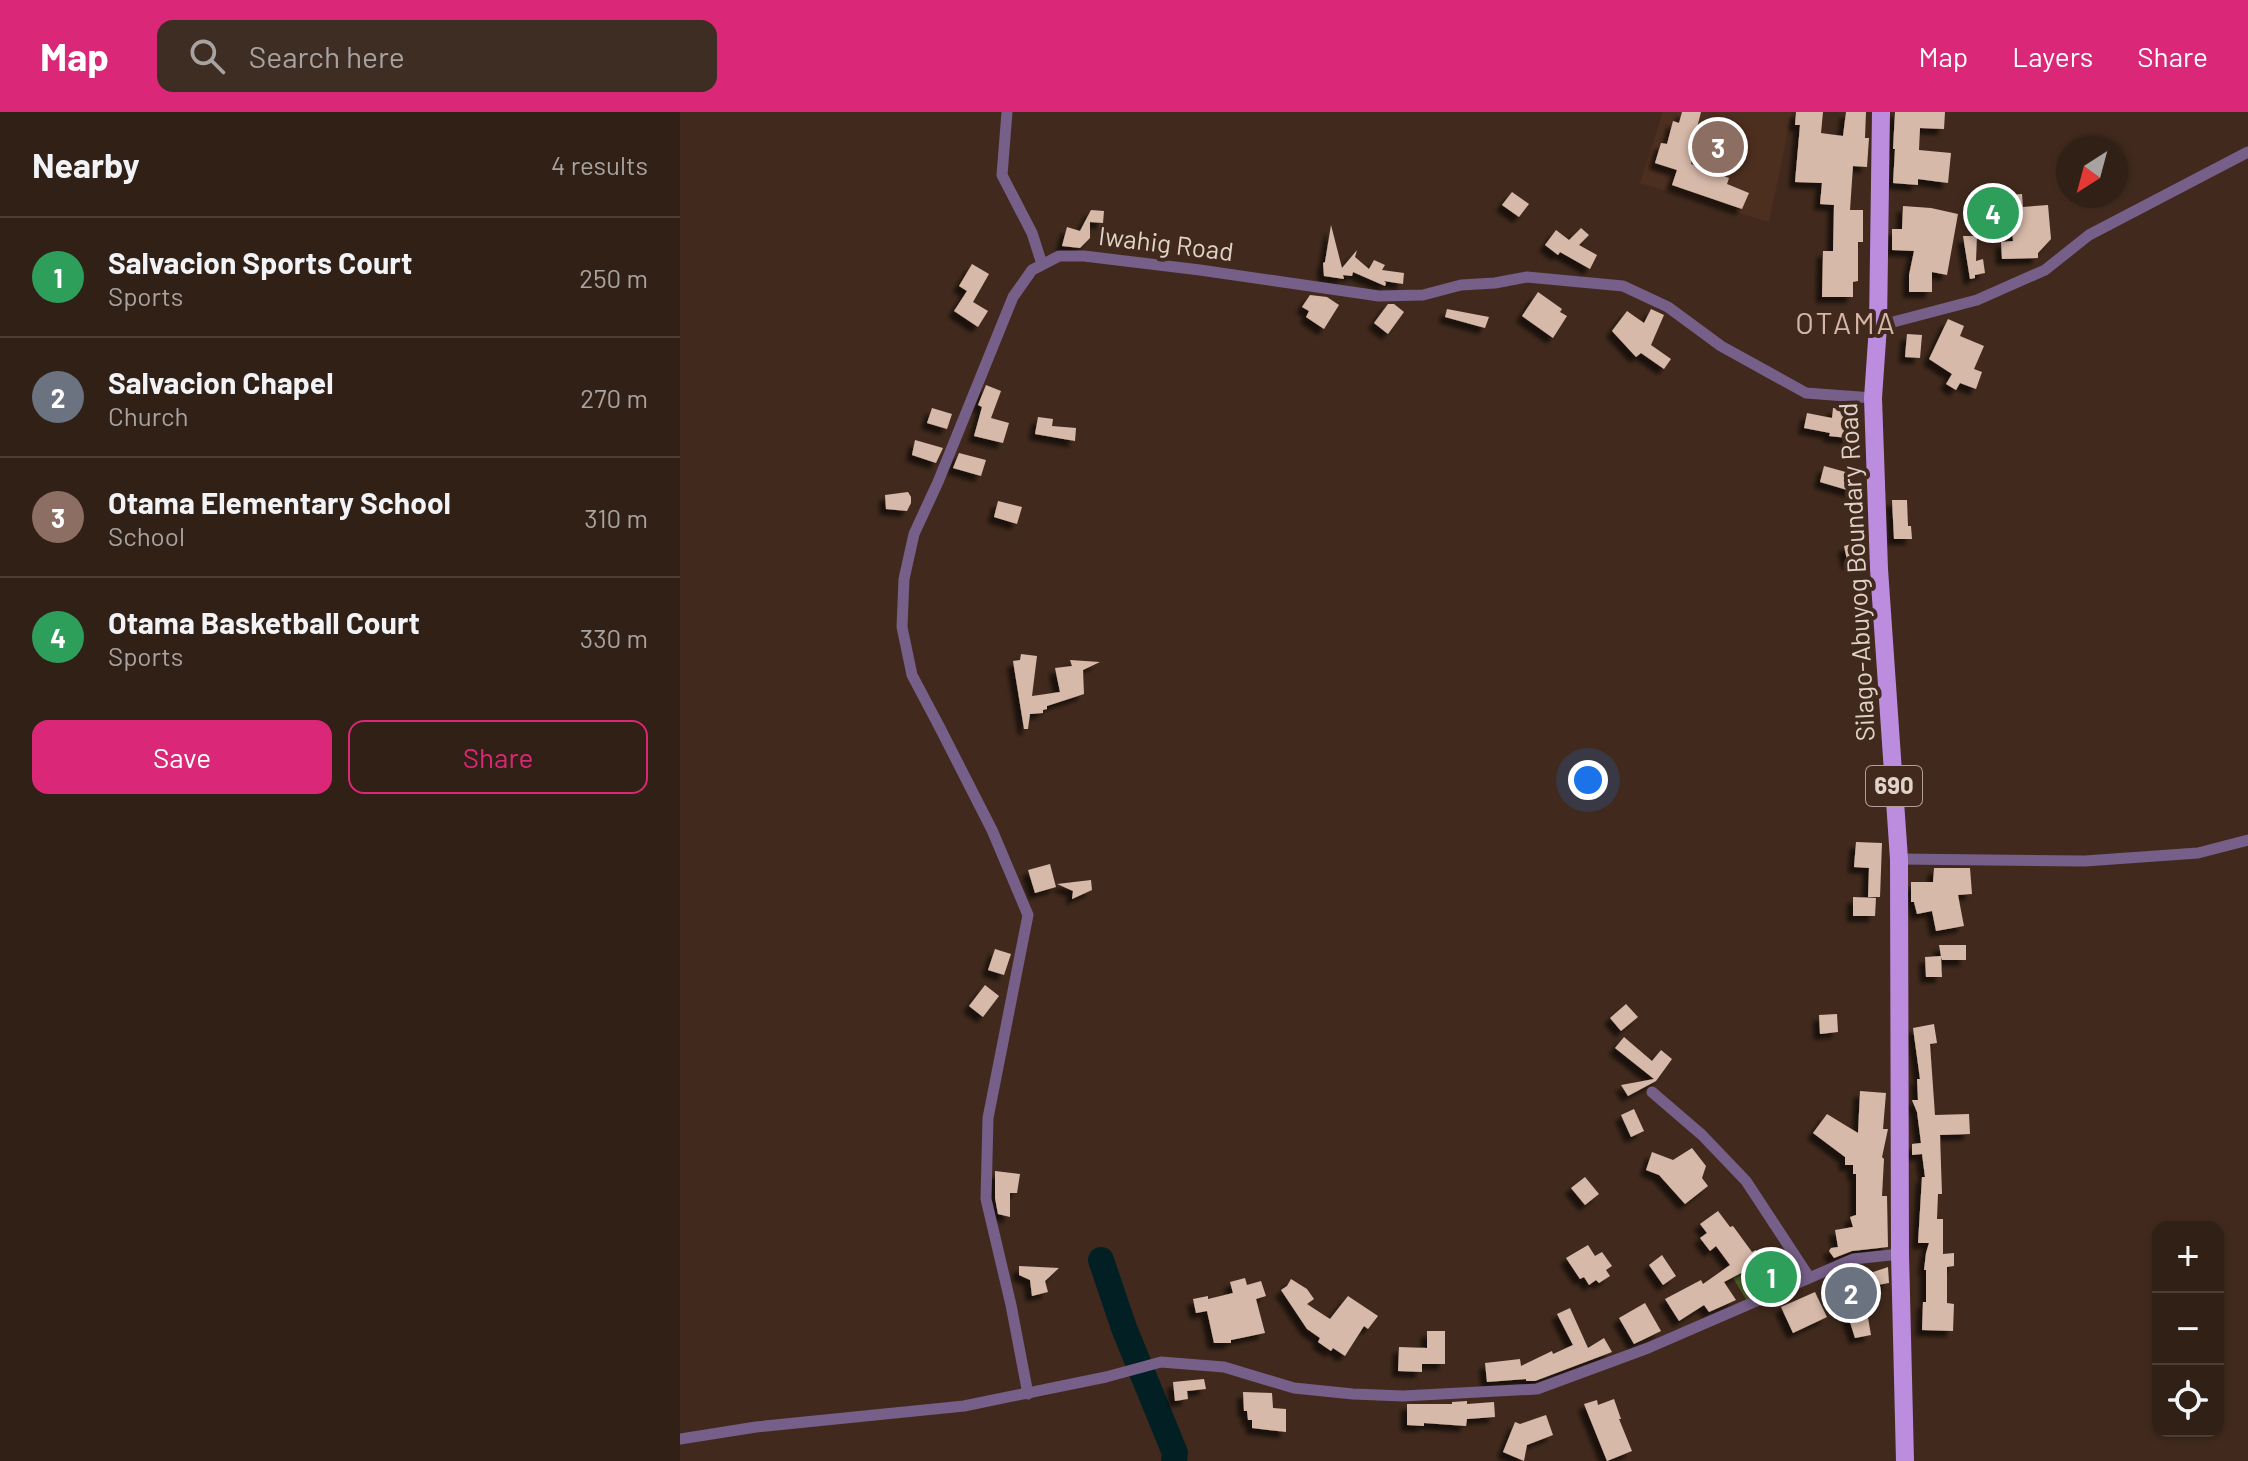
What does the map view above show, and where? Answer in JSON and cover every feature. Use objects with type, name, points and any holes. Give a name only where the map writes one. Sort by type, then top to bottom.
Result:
[{"type":"main road","name":"Silago-Abuyog Boundary Road","points":[[1881,112],[1878,326],[1873,398],[1879,569],[1899,859],[1900,1254],[1905,1461]]},
{"type":"street","points":[[1007,112],[1002,175],[1032,233],[1042,264],[1032,270],[1007,309],[914,534],[904,579],[902,627],[912,675],[992,830],[1028,915],[988,1118],[986,1199],[1028,1394]]},
{"type":"street","points":[[1878,326],[1977,300],[2045,270],[2089,235],[2248,152]]},
{"type":"street","name":"Iwahig Road","points":[[1042,264],[1059,256],[1084,256],[1379,296],[1423,295],[1461,285],[1527,277],[1623,286],[1668,307],[1721,346],[1806,393],[1873,398]]},
{"type":"street","points":[[1899,859],[2085,861],[2198,853],[2248,840]]},
{"type":"street","points":[[1652,1092],[1702,1135],[1746,1181],[1809,1277]]},
{"type":"street","points":[[680,1439],[756,1427],[964,1406],[1106,1377],[1161,1362],[1224,1367],[1294,1388],[1353,1394],[1403,1396],[1537,1389],[1648,1348],[1853,1259],[1900,1254]]},
{"type":"shaded area","points":[[1663,112],[1792,112],[1769,222],[1640,183]]},
{"type":"green space","points":[[2005,186],[2011,236],[1981,240],[1975,189]]},
{"type":"green space","points":[[1793,1249],[1810,1277],[1750,1306],[1733,1278]]},
{"type":"building","points":[[1682,112],[1701,112],[1691,164],[1729,178],[1727,184],[1749,193],[1742,209],[1672,185],[1677,170],[1655,163],[1661,143],[1667,144],[1673,121],[1679,123]]},
{"type":"building","points":[[1796,112],[1823,112],[1821,133],[1843,136],[1846,112],[1866,112],[1865,138],[1869,138],[1867,167],[1853,166],[1850,210],[1863,210],[1863,242],[1858,242],[1858,281],[1853,282],[1853,297],[1822,297],[1823,251],[1833,251],[1834,205],[1820,204],[1822,183],[1795,182],[1800,125],[1795,125]]},
{"type":"building","points":[[1895,112],[1945,112],[1944,129],[1920,128],[1919,150],[1951,153],[1948,183],[1918,179],[1918,185],[1893,183]]},
{"type":"building","points":[[1512,192],[1529,204],[1519,217],[1502,205]]},
{"type":"building","points":[[2022,194],[2023,207],[2048,205],[2051,239],[2038,253],[2038,258],[2002,259],[2001,242],[2013,241],[2009,195]]},
{"type":"building","points":[[1903,206],[1958,214],[1947,275],[1932,272],[1932,292],[1909,292],[1914,251],[1892,250],[1892,229],[1902,229]]},
{"type":"building","points":[[1091,210],[1104,211],[1103,223],[1090,222],[1090,238],[1080,248],[1062,246],[1067,227],[1080,231]]},
{"type":"building","points":[[1331,225],[1342,268],[1357,250],[1355,257],[1369,269],[1374,260],[1385,265],[1382,270],[1404,273],[1403,284],[1384,281],[1385,286],[1353,272],[1352,276],[1343,275],[1344,279],[1324,276],[1323,263]]},
{"type":"building","points":[[1581,228],[1589,235],[1579,245],[1597,255],[1590,269],[1560,252],[1558,255],[1545,245],[1556,230],[1569,240]]},
{"type":"building","points":[[1963,236],[1977,236],[1976,261],[1983,259],[1985,273],[1975,275],[1975,278],[1970,279]]},
{"type":"building","points":[[972,264],[989,274],[973,302],[988,311],[978,327],[954,311],[967,291],[959,286]]},
{"type":"building","points":[[1538,292],[1567,316],[1553,338],[1522,316]]},
{"type":"building","points":[[1310,295],[1327,297],[1339,305],[1324,329],[1306,317],[1309,311],[1302,307]]},
{"type":"building","points":[[1388,304],[1394,304],[1404,312],[1388,334],[1374,323]]},
{"type":"building","points":[[1447,309],[1489,317],[1485,328],[1445,317]]},
{"type":"building","points":[[1651,309],[1664,315],[1651,345],[1671,359],[1664,369],[1641,353],[1636,357],[1612,331],[1627,311],[1644,323]]},
{"type":"building","points":[[1948,319],[1964,326],[1960,336],[1984,346],[1974,369],[1982,372],[1976,389],[1960,383],[1956,390],[1946,384],[1952,374],[1929,359]]},
{"type":"building","points":[[1907,334],[1922,335],[1920,358],[1905,357]]},
{"type":"building","points":[[986,385],[1001,391],[991,418],[1009,423],[1003,443],[974,436],[982,407],[978,405]]},
{"type":"building","points":[[932,408],[952,414],[947,429],[927,423]]},
{"type":"building","points":[[1833,408],[1860,412],[1857,439],[1829,436],[1830,433],[1804,428],[1807,413],[1832,418]]},
{"type":"building","points":[[1038,417],[1053,419],[1052,426],[1076,428],[1075,441],[1035,434]]},
{"type":"building","points":[[915,440],[943,448],[936,463],[912,455]]},
{"type":"building","points":[[959,453],[986,460],[981,476],[953,468]]},
{"type":"building","points":[[1824,466],[1853,474],[1854,492],[1820,482]]},
{"type":"building","points":[[908,492],[911,503],[907,511],[886,509],[885,495]]},
{"type":"building","points":[[1892,500],[1907,500],[1912,539],[1894,539]]},
{"type":"building","points":[[998,501],[1022,507],[1017,524],[994,517]]},
{"type":"building","points":[[1862,541],[1867,560],[1848,564],[1844,546]]},
{"type":"building","points":[[1021,654],[1037,656],[1032,696],[1060,692],[1055,668],[1072,666],[1070,660],[1100,662],[1083,670],[1084,694],[1047,706],[1043,713],[1030,714],[1028,729],[1024,729],[1013,661],[1020,660]]},
{"type":"building","points":[[1856,842],[1882,843],[1880,897],[1868,897],[1869,868],[1854,867]]},
{"type":"building","points":[[1050,864],[1056,887],[1035,893],[1028,870]]},
{"type":"building","points":[[1934,868],[1970,868],[1972,894],[1958,895],[1964,926],[1936,931],[1932,911],[1917,914],[1914,902],[1911,902],[1911,882],[1933,882]]},
{"type":"building","points":[[1091,880],[1092,890],[1072,899],[1073,891],[1057,884]]},
{"type":"building","points":[[1853,897],[1876,898],[1875,916],[1853,916]]},
{"type":"building","points":[[1939,945],[1966,945],[1966,960],[1942,960],[1941,957],[1942,977],[1926,977],[1925,957],[1941,956]]},
{"type":"building","points":[[995,949],[1011,954],[1004,975],[988,970]]},
{"type":"building","points":[[985,985],[999,996],[983,1017],[969,1006]]},
{"type":"building","points":[[1626,1004],[1638,1017],[1621,1031],[1610,1018]]},
{"type":"building","points":[[1837,1014],[1838,1032],[1820,1034],[1819,1015]]},
{"type":"building","points":[[1934,1024],[1937,1043],[1930,1044],[1935,1115],[1969,1114],[1970,1134],[1940,1135],[1942,1194],[1938,1194],[1937,1219],[1943,1219],[1943,1254],[1954,1253],[1954,1266],[1947,1267],[1947,1303],[1954,1304],[1953,1331],[1922,1330],[1923,1302],[1926,1302],[1924,1270],[1929,1243],[1918,1243],[1922,1177],[1925,1177],[1922,1154],[1912,1155],[1912,1144],[1921,1143],[1917,1112],[1912,1100],[1918,1100],[1917,1079],[1920,1079],[1913,1028]]},
{"type":"building","points":[[1624,1037],[1652,1061],[1661,1050],[1672,1059],[1656,1081],[1628,1096],[1621,1085],[1654,1079],[1615,1048]]},
{"type":"building","points":[[1860,1091],[1886,1093],[1883,1129],[1888,1129],[1882,1157],[1882,1196],[1887,1196],[1888,1247],[1852,1251],[1834,1258],[1829,1251],[1838,1247],[1835,1230],[1853,1227],[1850,1217],[1856,1215],[1856,1174],[1853,1174],[1853,1165],[1845,1165],[1845,1157],[1813,1133],[1827,1114],[1858,1133]]},
{"type":"building","points":[[1634,1109],[1644,1131],[1631,1137],[1621,1115]]},
{"type":"building","points":[[1692,1148],[1706,1166],[1702,1178],[1708,1186],[1685,1204],[1659,1175],[1646,1170],[1652,1152],[1673,1160]]},
{"type":"building","points":[[995,1171],[1020,1174],[1017,1193],[1010,1193],[1010,1217],[998,1214]]},
{"type":"building","points":[[1585,1177],[1599,1194],[1585,1205],[1571,1188]]},
{"type":"building","points":[[1718,1211],[1752,1252],[1756,1250],[1762,1262],[1724,1282],[1736,1300],[1709,1312],[1704,1305],[1679,1321],[1665,1299],[1701,1280],[1703,1284],[1730,1265],[1716,1246],[1710,1251],[1700,1238],[1707,1233],[1700,1224]]},
{"type":"building","points":[[1588,1245],[1595,1256],[1602,1252],[1612,1266],[1606,1270],[1610,1276],[1589,1285],[1584,1277],[1580,1279],[1566,1258]]},
{"type":"building","points":[[1662,1255],[1676,1276],[1663,1285],[1649,1265]]},
{"type":"building","points":[[1019,1266],[1059,1268],[1045,1281],[1048,1292],[1032,1296],[1030,1280],[1019,1275]]},
{"type":"building","points":[[1888,1267],[1889,1283],[1872,1286],[1877,1304],[1866,1306],[1871,1335],[1855,1338],[1838,1284]]},
{"type":"building","points":[[1245,1278],[1247,1285],[1261,1281],[1266,1296],[1256,1299],[1265,1333],[1231,1340],[1231,1343],[1214,1343],[1207,1311],[1196,1313],[1193,1299],[1233,1293],[1230,1282]]},
{"type":"building","points":[[1291,1279],[1307,1289],[1314,1299],[1307,1304],[1330,1319],[1348,1296],[1378,1316],[1368,1329],[1364,1326],[1345,1356],[1333,1348],[1331,1351],[1307,1329],[1281,1290]]},
{"type":"building","points":[[1815,1292],[1827,1317],[1793,1333],[1781,1307]]},
{"type":"building","points":[[1645,1303],[1661,1331],[1634,1344],[1619,1318]]},
{"type":"building","points":[[1570,1308],[1588,1348],[1604,1338],[1612,1352],[1535,1381],[1487,1382],[1485,1363],[1520,1359],[1521,1366],[1573,1345],[1557,1314]]},
{"type":"building","points":[[1427,1331],[1445,1331],[1445,1364],[1422,1364],[1422,1372],[1398,1371],[1399,1347],[1427,1348]]},
{"type":"building","points":[[1204,1379],[1206,1389],[1187,1391],[1188,1399],[1175,1401],[1173,1382]]},
{"type":"building","points":[[1243,1392],[1272,1393],[1273,1408],[1286,1409],[1286,1432],[1252,1428],[1252,1420],[1248,1420],[1247,1411],[1244,1411]]},
{"type":"building","points":[[1614,1399],[1632,1451],[1607,1461],[1584,1404],[1597,1400],[1598,1405]]},
{"type":"building","points":[[1467,1401],[1467,1404],[1494,1402],[1495,1417],[1467,1419],[1466,1426],[1407,1425],[1407,1404]]},
{"type":"building","points":[[1546,1415],[1553,1435],[1527,1445],[1524,1461],[1503,1452],[1515,1422],[1520,1424]]},
{"type":"waterway","points":[[1101,1260],[1124,1328],[1175,1453],[1174,1461]]},
{"type":"place","name":"Otama Elementary School","points":[[1718,147]]},
{"type":"place","name":"Otama Basketball Court","points":[[1993,213]]},
{"type":"place","name":"Salvacion Sports Court","points":[[1771,1277]]},
{"type":"place","name":"Salvacion Chapel","points":[[1851,1293]]},
{"type":"district","name":"OTAMA","points":[[1846,324]]}]
